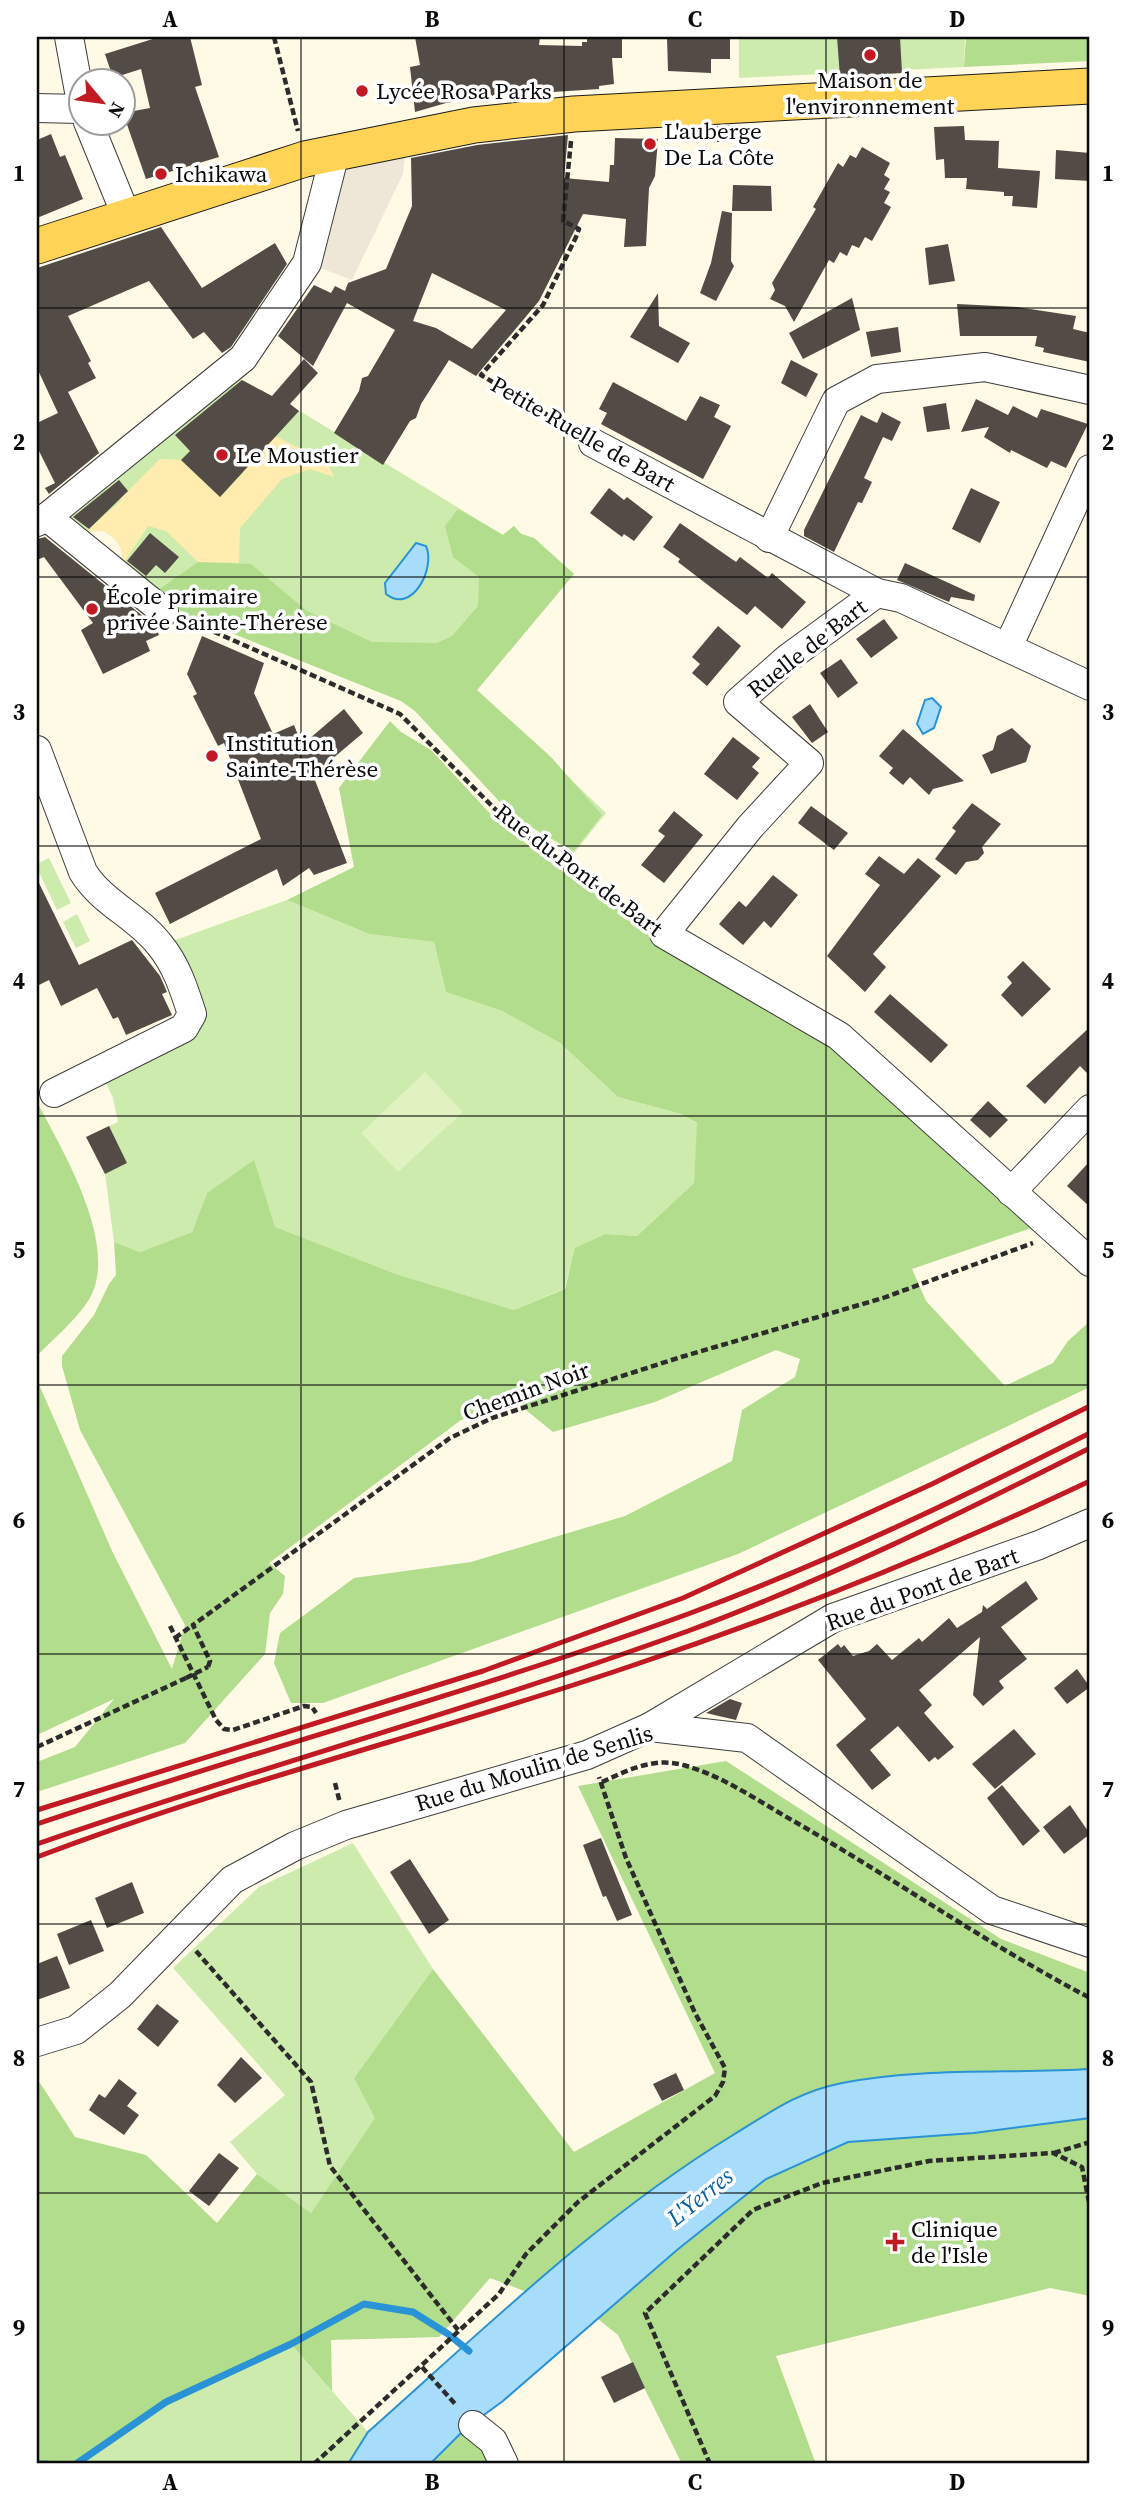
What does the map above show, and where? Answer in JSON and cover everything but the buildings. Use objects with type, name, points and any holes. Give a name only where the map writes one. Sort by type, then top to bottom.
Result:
[{"type":"main road","points":[[37,246],[126,215],[320,156],[474,125],[574,114],[1090,86]]},
{"type":"street","points":[[69,37],[74,66]]},
{"type":"street","points":[[37,108],[66,109]]},
{"type":"street","points":[[94,136],[126,215]]},
{"type":"street","points":[[164,612],[42,519],[243,358],[307,263],[320,156]]},
{"type":"street","points":[[769,538],[836,401],[877,379],[985,367],[1090,390]]},
{"type":"street","name":"Petite Ruelle de Bart","points":[[593,443],[877,593]]},
{"type":"street","points":[[1008,647],[1090,469]]},
{"type":"street","name":"Ruelle de Bart","points":[[664,934],[750,827],[809,763],[738,702],[788,658],[877,593],[901,598],[1090,686]]},
{"type":"street","points":[[37,750],[83,872],[94,890],[159,943],[181,978],[192,1014],[184,1028],[54,1093]]},
{"type":"street","name":"Rue du Pont de Bart","points":[[664,934],[839,1036],[1012,1192],[1079,1246]]},
{"type":"street","points":[[1012,1192],[1090,1109]]},
{"type":"street","name":"Rue du Pont de Bart","points":[[650,1727],[833,1618],[1039,1545],[1090,1522]]},
{"type":"street","name":"Rue du Moulin de Senlis","points":[[37,2042],[76,2030],[120,1995],[179,1931],[232,1880],[295,1846],[346,1825],[586,1755],[650,1727],[747,1738],[992,1910],[1090,1943]]},
{"type":"street","points":[[473,2424],[493,2441],[504,2464]]},
{"type":"path","points":[[274,37],[320,156]]},
{"type":"path","name":"Petite Ruelle de Bart","points":[[574,114],[563,221],[579,229],[543,305],[481,375],[593,443]]},
{"type":"path","name":"Rue du Pont de Bart","points":[[164,612],[400,714],[511,825],[664,934]]},
{"type":"path","name":"Chemin Noir","points":[[175,1638],[450,1438],[492,1418],[681,1357],[883,1298],[1079,1246]]},
{"type":"path","points":[[37,1747],[208,1667],[210,1661],[193,1625]]},
{"type":"path","points":[[170,1626],[216,1720],[224,1729],[242,1728],[304,1706],[312,1707],[316,1713]]},
{"type":"path","points":[[184,1679],[194,1676]]},
{"type":"path","points":[[314,2464],[499,2294],[526,2254],[578,2202],[716,2096],[723,2082],[725,2068],[695,2013],[626,1858],[602,1782],[652,1762],[682,1764],[714,1776],[863,1861],[1034,1968],[1090,1998]]},
{"type":"path","points":[[179,1931],[311,2082],[330,2166],[458,2330]]},
{"type":"path","points":[[710,2464],[645,2313],[753,2210],[821,2183],[929,2161],[1053,2153],[1090,2143]]},
{"type":"path","points":[[1053,2153],[1082,2167],[1090,2207]]},
{"type":"path","points":[[422,2367],[473,2424]]},
{"type":"green space","points":[[739,37],[965,37],[964,67],[739,78]]},
{"type":"green space","points":[[966,37],[1090,37],[1090,61],[964,67]]},
{"type":"green space","points":[[238,378],[295,408],[503,535],[514,526],[521,534],[534,538],[574,574],[477,690],[606,813],[574,853],[514,817],[415,711],[401,701],[194,618],[151,595],[121,567],[120,546],[113,538],[103,531],[85,532],[70,518]]},
{"type":"green space","points":[[458,509],[503,535],[514,526],[521,534],[534,538],[574,574],[477,690],[551,757],[602,815],[574,851],[514,817],[415,711],[401,701],[194,618],[151,595],[198,562],[251,564],[307,611],[372,642],[437,643],[452,636],[478,606],[479,577],[453,557],[445,526]]},
{"type":"green space","points":[[390,721],[401,732],[431,750],[497,821],[571,878],[728,982],[813,1028],[1037,1226],[912,1269],[926,1301],[1005,1386],[1053,1363],[1068,1341],[1090,1321],[1090,1387],[738,1554],[323,1703],[291,1703],[274,1663],[280,1633],[354,1578],[471,1562],[625,1516],[732,1461],[742,1410],[795,1377],[800,1359],[776,1350],[655,1402],[553,1432],[516,1402],[461,1420],[269,1563],[285,1576],[283,1594],[270,1613],[265,1654],[185,1743],[37,1792],[37,1762],[75,1747],[114,1699],[37,1735],[37,1380],[113,1553],[172,1669],[185,1625],[80,1430],[62,1366],[62,1356],[94,1315],[116,1275],[114,1242],[140,1252],[192,1232],[207,1193],[254,1160],[275,1227],[396,1274],[514,1310],[565,1289],[575,1248],[605,1234],[637,1236],[694,1183],[697,1123],[681,1114],[618,1097],[560,1043],[502,1011],[446,992],[434,942],[369,934],[287,900],[354,867],[339,788]]},
{"type":"green space","points":[[49,858],[71,903],[57,910],[37,868],[37,864]]},
{"type":"green space","points":[[287,900],[369,934],[434,942],[446,992],[502,1011],[560,1043],[618,1097],[681,1114],[698,1124],[694,1183],[637,1236],[605,1234],[576,1248],[564,1289],[514,1310],[396,1274],[274,1227],[207,1193],[192,1232],[140,1252],[114,1242],[105,1174],[127,1163],[109,1126],[118,1122],[113,1098],[103,1077],[194,1029],[167,943]]},
{"type":"green space","points":[[77,914],[90,941],[76,948],[63,922]]},
{"type":"green space","points":[[425,1072],[463,1112],[398,1172],[361,1133]]},
{"type":"green space","points":[[37,1102],[85,1200],[98,1254],[97,1279],[88,1301],[37,1356]]},
{"type":"green space","points":[[726,1761],[1001,1939],[1090,1973],[1090,2296],[1050,2288],[776,2356],[816,2464],[682,2464],[618,2335],[598,2319],[490,2278],[439,2337],[331,2340],[332,2391],[291,2344],[166,2402],[76,2464],[37,2464],[37,2083],[40,2083],[75,2137],[146,2155],[217,2223],[257,2174],[311,2213],[375,2118],[354,2078],[433,1969],[574,2152],[715,2073],[578,1786]]},
{"type":"green space","points":[[353,1843],[433,1969],[354,2078],[376,2118],[311,2213],[257,2174],[230,2142],[285,2095],[173,1968],[259,1887]]},
{"type":"green space","points":[[291,2344],[368,2432],[348,2464],[76,2464],[166,2402]]},
{"type":"green space","points":[[466,2428],[490,2464],[430,2464]]},
{"type":"sand","points":[[275,436],[327,462],[334,477],[310,469],[282,479],[240,528],[239,563],[198,562],[166,531],[148,526],[121,567],[120,546],[113,538],[103,531],[85,532],[121,501],[160,459],[181,460],[221,497]]},
{"type":"shaded area","points":[[407,138],[403,174],[352,280],[307,263],[331,176]]},
{"type":"water","points":[[416,543],[426,546],[428,566],[425,576],[413,594],[396,599],[386,594],[385,583]]},
{"type":"water","points":[[932,698],[941,707],[934,728],[923,734],[917,724],[925,700]]},
{"type":"water","name":"L'Yerres","points":[[1090,2069],[1090,2118],[974,2133],[848,2142],[766,2179],[677,2250],[503,2401],[466,2428],[430,2464],[348,2464],[368,2432],[544,2275],[636,2201],[733,2135],[785,2104],[826,2087],[873,2078],[935,2073]]},
{"type":"waterway","points":[[76,2464],[166,2402],[291,2344],[364,2304],[413,2312],[469,2351]]},
{"type":"waterway","points":[[40,2464],[47,2464]]},
{"type":"railway","points":[[37,1810],[483,1671],[683,1598],[932,1484],[1090,1406]]},
{"type":"railway","points":[[37,1824],[526,1669],[688,1614],[892,1529],[1090,1433]]},
{"type":"railway","points":[[37,1844],[526,1687],[688,1631],[841,1568],[1090,1448]]},
{"type":"railway","points":[[37,1857],[184,1805],[557,1690],[748,1625],[864,1580],[1090,1481]]},
{"type":"place","name":"Maison de l'environnement","points":[[870,55]]},
{"type":"place","name":"Lycée Rosa Parks","points":[[362,91]]},
{"type":"place","name":"L'auberge De La Côte","points":[[650,144]]},
{"type":"place","name":"Ichikawa","points":[[161,174]]},
{"type":"place","name":"Le Moustier","points":[[222,455]]},
{"type":"place","name":"École primaire privée Sainte-Thérèse","points":[[92,609]]},
{"type":"place","name":"Institution Sainte-Thérèse","points":[[212,756]]},
{"type":"place","name":"Clinique de l'Isle","points":[[895,2242]]}]
